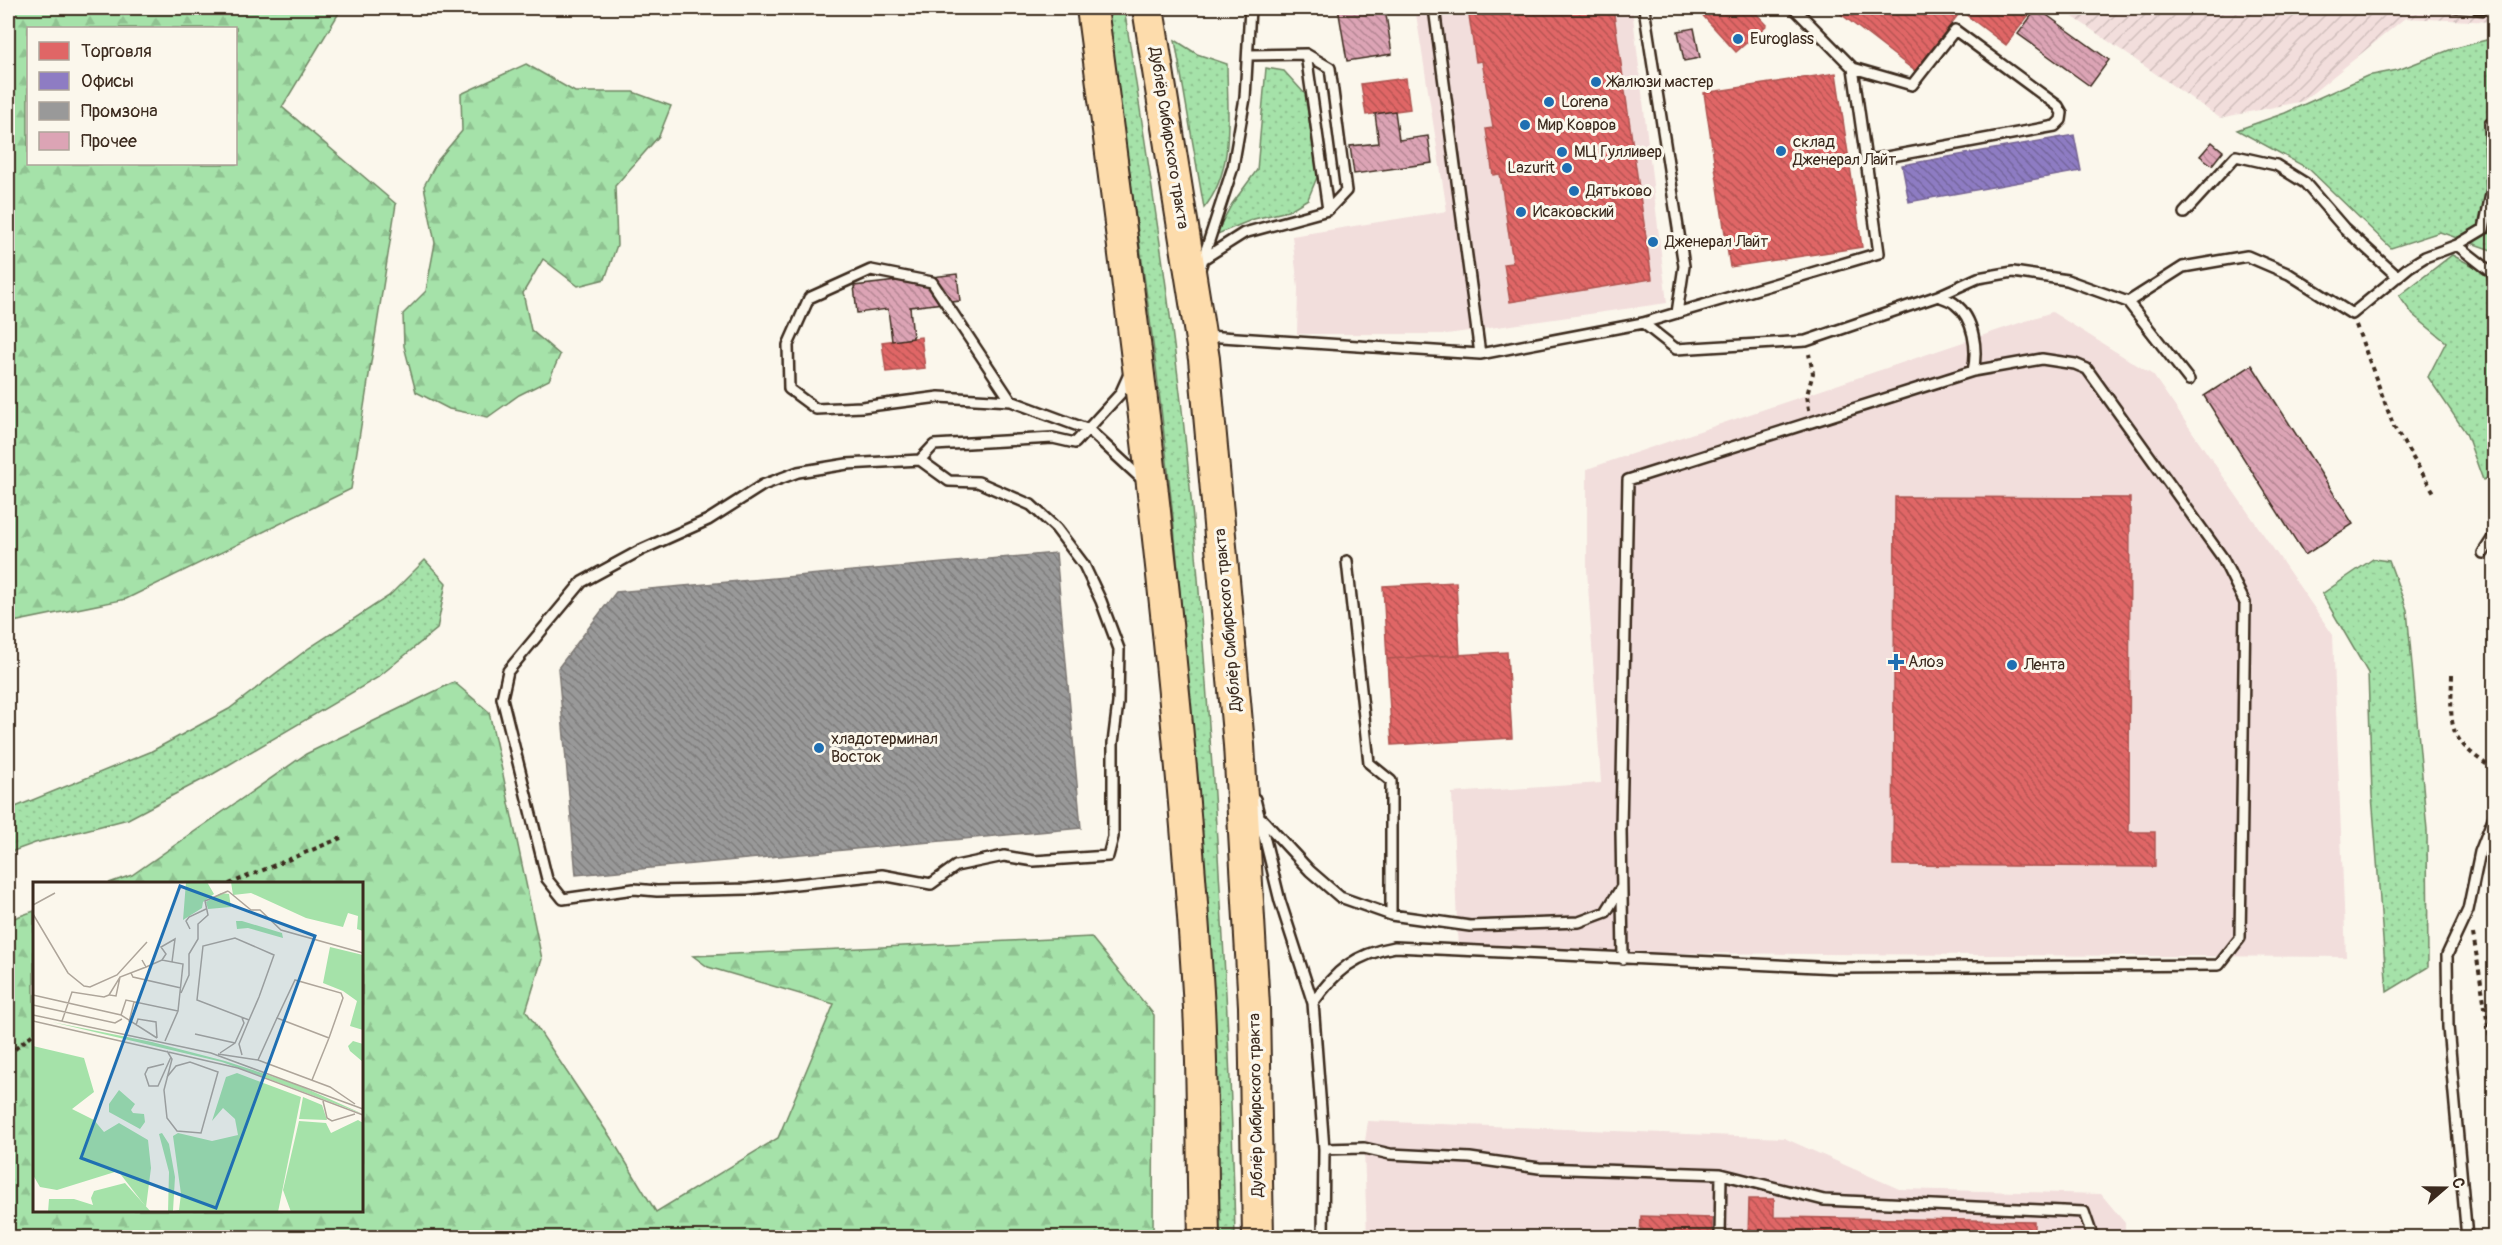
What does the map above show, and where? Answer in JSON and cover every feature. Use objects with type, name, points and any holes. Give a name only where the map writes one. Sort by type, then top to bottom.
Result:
[{"type":"main road","points":[[1092,8],[1153,490],[1199,1009],[1204,1238]]},
{"type":"main road","name":"Дублёр Сибирского тракта","points":[[1148,8],[1200,336],[1239,745],[1254,1006],[1258,1238]]},
{"type":"lane","points":[[1194,297],[1203,259],[1233,167],[1249,55],[1250,8]]},
{"type":"lane","points":[[1434,8],[1480,354]]},
{"type":"lane","points":[[1644,8],[1684,266],[1677,313]]},
{"type":"lane","points":[[1794,8],[1853,68],[1912,85],[1955,30],[2058,106],[2062,113],[2061,120],[2055,126],[1865,161]]},
{"type":"lane","points":[[1203,259],[1244,233],[1328,210],[1346,191],[1330,68],[1306,54],[1249,55]]},
{"type":"lane","points":[[1306,54],[1328,210]]},
{"type":"lane","points":[[1200,336],[1480,354],[1643,323],[1879,253],[1853,68]]},
{"type":"lane","points":[[2128,302],[2183,267],[2247,256],[2289,274],[2352,314],[2425,257],[2457,245],[2484,229],[2492,189],[2490,124]]},
{"type":"lane","points":[[2184,213],[2236,156],[2276,165],[2305,183],[2344,228],[2398,277]]},
{"type":"lane","points":[[2457,245],[2494,274]]},
{"type":"lane","points":[[1011,401],[932,282],[871,270],[809,298],[788,345],[789,389],[816,409],[862,407],[939,398],[1011,401],[1089,430],[1153,490]]},
{"type":"lane","points":[[1643,323],[1676,349],[1806,341],[1938,296],[1978,278],[2013,272],[2067,280],[2128,302],[2190,380]]},
{"type":"lane","points":[[1938,296],[1956,304],[1968,318],[1976,357],[1973,371]]},
{"type":"lane","points":[[920,460],[949,481],[978,482],[1031,505],[1056,528],[1084,565],[1097,592],[1119,649],[1118,703],[1113,743],[1113,837],[1108,856],[1034,861],[1004,856],[956,866],[931,884],[882,874],[748,889],[657,891],[634,889],[563,899],[547,879],[502,698],[508,671],[582,582],[641,550],[708,520],[763,485],[798,472],[827,467],[920,460],[934,445],[1053,438],[1076,443],[1120,394],[1137,352]]},
{"type":"lane","points":[[1313,1003],[1331,977],[1355,960],[1373,951],[1395,947],[1623,959],[1837,968],[2219,965],[2240,938],[2245,603],[2222,557],[2087,369],[2075,364],[2042,359],[1973,371],[1631,478],[1627,483],[1621,888],[1623,959]]},
{"type":"lane","points":[[2483,553],[2494,536]]},
{"type":"lane","points":[[1347,561],[1369,763],[1391,781],[1391,915]]},
{"type":"lane","points":[[1239,745],[1260,817],[1280,901],[1313,1003],[1324,1149],[1323,1238]]},
{"type":"lane","points":[[2467,1238],[2448,1027],[2447,955],[2469,909],[2480,852],[2494,816]]},
{"type":"lane","points":[[1260,817],[1310,871],[1340,897],[1391,915],[1470,926],[1579,922],[1606,912],[1621,888]]},
{"type":"lane","points":[[1324,1149],[1364,1148],[1390,1154],[1470,1158],[1539,1168],[1721,1174],[1824,1200],[2084,1212],[2093,1238]]},
{"type":"lane","points":[[1720,1238],[1721,1174]]},
{"type":"path","points":[[2352,314],[2394,427],[2435,494]]},
{"type":"path","points":[[1806,341],[1813,373],[1807,395],[1811,423]]},
{"type":"path","points":[[2452,675],[2451,725],[2465,751],[2492,768],[2494,767]]},
{"type":"path","points":[[234,882],[340,838]]},
{"type":"path","points":[[2469,909],[2494,1062]]},
{"type":"path","points":[[8,1055],[33,1034]]},
{"type":"shaded area","points":[[1415,8],[1632,8],[1667,303],[1447,334],[1297,334],[1298,288],[1292,236],[1447,211]]},
{"type":"shaded area","points":[[2060,8],[2494,8],[2494,22],[2405,18],[2303,101],[2220,118]]},
{"type":"shaded area","points":[[2052,312],[2153,375],[2333,635],[2346,957],[1458,952],[1452,793],[1601,783],[1587,570],[1587,469]]},
{"type":"shaded area","points":[[1368,1121],[1784,1138],[1899,1189],[2101,1194],[2125,1223],[2125,1238],[1367,1238],[1364,1148]]},
{"type":"green space","points":[[8,8],[342,8],[282,107],[396,204],[351,489],[126,599],[8,623],[8,350],[13,340],[8,333]]},
{"type":"green space","points":[[1105,8],[1124,8],[1161,253],[1186,446],[1195,537],[1220,884],[1235,1237],[1216,1237],[1199,865],[1190,716],[1177,562],[1151,324]]},
{"type":"green space","points":[[2494,38],[2494,251],[2440,232],[2391,248],[2309,169],[2237,130],[2285,113],[2367,76],[2398,70],[2452,49]]},
{"type":"green space","points":[[1175,40],[1197,54],[1227,64],[1228,139],[1225,158],[1214,193],[1204,208]]},
{"type":"green space","points":[[526,64],[575,92],[633,92],[671,106],[659,136],[615,186],[617,245],[605,279],[578,286],[543,259],[523,293],[531,330],[560,355],[549,380],[519,395],[488,417],[449,409],[416,392],[404,346],[403,314],[426,291],[435,243],[424,186],[438,160],[462,131],[461,94]]},
{"type":"green space","points":[[1266,68],[1284,71],[1305,94],[1318,175],[1308,199],[1288,211],[1254,219],[1215,235],[1232,204],[1257,170]]},
{"type":"green space","points":[[2452,255],[2483,271],[2494,289],[2494,475],[2483,480],[2466,433],[2428,377],[2446,342],[2413,315],[2399,296]]},
{"type":"green space","points":[[2373,559],[2389,561],[2407,610],[2427,830],[2428,967],[2387,992],[2372,795],[2368,673],[2322,594]]},
{"type":"green space","points":[[425,560],[446,583],[437,629],[377,678],[213,774],[128,819],[35,843],[8,853],[8,810],[150,752],[229,709],[309,648],[389,596]]},
{"type":"green space","points":[[454,682],[489,712],[542,959],[526,1011],[613,1141],[656,1212],[778,1138],[834,1004],[708,967],[693,956],[1091,937],[1154,1015],[1153,1237],[8,1237],[8,920],[33,911],[33,1212],[363,1212],[363,882],[112,882],[132,875],[306,754]]},
{"type":"building: Торговля","name":"МЦ Гулливер","points":[[1474,8],[1613,8],[1652,279],[1510,302],[1504,264],[1513,263],[1500,174],[1493,175],[1486,129],[1493,128],[1482,61],[1476,62],[1469,16],[1476,15]]},
{"type":"building: Торговля","name":"Euroglass","points":[[1696,8],[1751,8],[1767,25],[1736,52]]},
{"type":"building: Торговля","points":[[1833,8],[2034,8],[2006,45],[1961,11],[1915,71]]},
{"type":"building: Торговля","points":[[1836,73],[1862,247],[1730,267],[1704,93]]},
{"type":"building: Торговля","points":[[1406,78],[1410,109],[1366,115],[1361,84]]},
{"type":"building: Торговля","points":[[921,337],[925,368],[886,372],[882,342]]},
{"type":"building: Торговля","name":"Лента","points":[[1895,497],[2130,498],[2129,832],[2155,832],[2155,867],[1893,865]]},
{"type":"building: Торговля","points":[[1456,582],[1460,655],[1387,659],[1383,586]]},
{"type":"building: Торговля","points":[[1507,652],[1512,738],[1392,745],[1387,659]]},
{"type":"building: Торговля","points":[[1749,1199],[1774,1199],[1774,1217],[2034,1221],[2034,1238],[1748,1238]]},
{"type":"building: Торговля","points":[[1641,1216],[1712,1218],[1712,1238],[1640,1238]]},
{"type":"building: Офисы","points":[[2074,135],[2081,171],[1909,202],[1902,165]]},
{"type":"building: Промзона","name":"хладотерминал Восток","points":[[1056,553],[1081,828],[576,875],[558,668],[616,592]]},
{"type":"building: Прочее","points":[[1338,8],[1385,8],[1392,54],[1347,61]]},
{"type":"building: Прочее","points":[[2037,8],[2109,60],[2090,86],[2018,34]]},
{"type":"building: Прочее","points":[[1694,28],[1700,58],[1684,61],[1678,31]]},
{"type":"building: Прочее","points":[[1395,111],[1399,140],[1428,136],[1432,163],[1354,174],[1350,146],[1379,143],[1375,114]]},
{"type":"building: Прочее","points":[[2212,142],[2223,151],[2212,165],[2200,156]]},
{"type":"building: Прочее","points":[[957,274],[960,301],[910,307],[913,338],[892,341],[888,309],[857,313],[854,286]]},
{"type":"building: Прочее","points":[[2252,365],[2353,524],[2305,555],[2204,396]]},
{"type":"railway","points":[[2431,8],[2483,13]]},
{"type":"place","name":"Euroglass","points":[[1738,39]]},
{"type":"place","name":"Жалюзи мастер","points":[[1596,82]]},
{"type":"place","name":"Lorena","points":[[1549,102]]},
{"type":"place","name":"Мир Ковров","points":[[1525,125]]},
{"type":"place","name":"склад Дженерал Лайт","points":[[1781,151]]},
{"type":"place","name":"МЦ Гулливер","points":[[1562,152]]},
{"type":"place","name":"Lazurit","points":[[1567,168]]},
{"type":"place","name":"Дятьково","points":[[1574,191]]},
{"type":"place","name":"Исаковский","points":[[1521,212]]},
{"type":"place","name":"Дженерал Лайт","points":[[1653,242]]},
{"type":"place","name":"Алоэ","points":[[1896,662]]},
{"type":"place","name":"Лента","points":[[2012,665]]},
{"type":"place","name":"хладотерминал Восток","points":[[819,748]]}]
